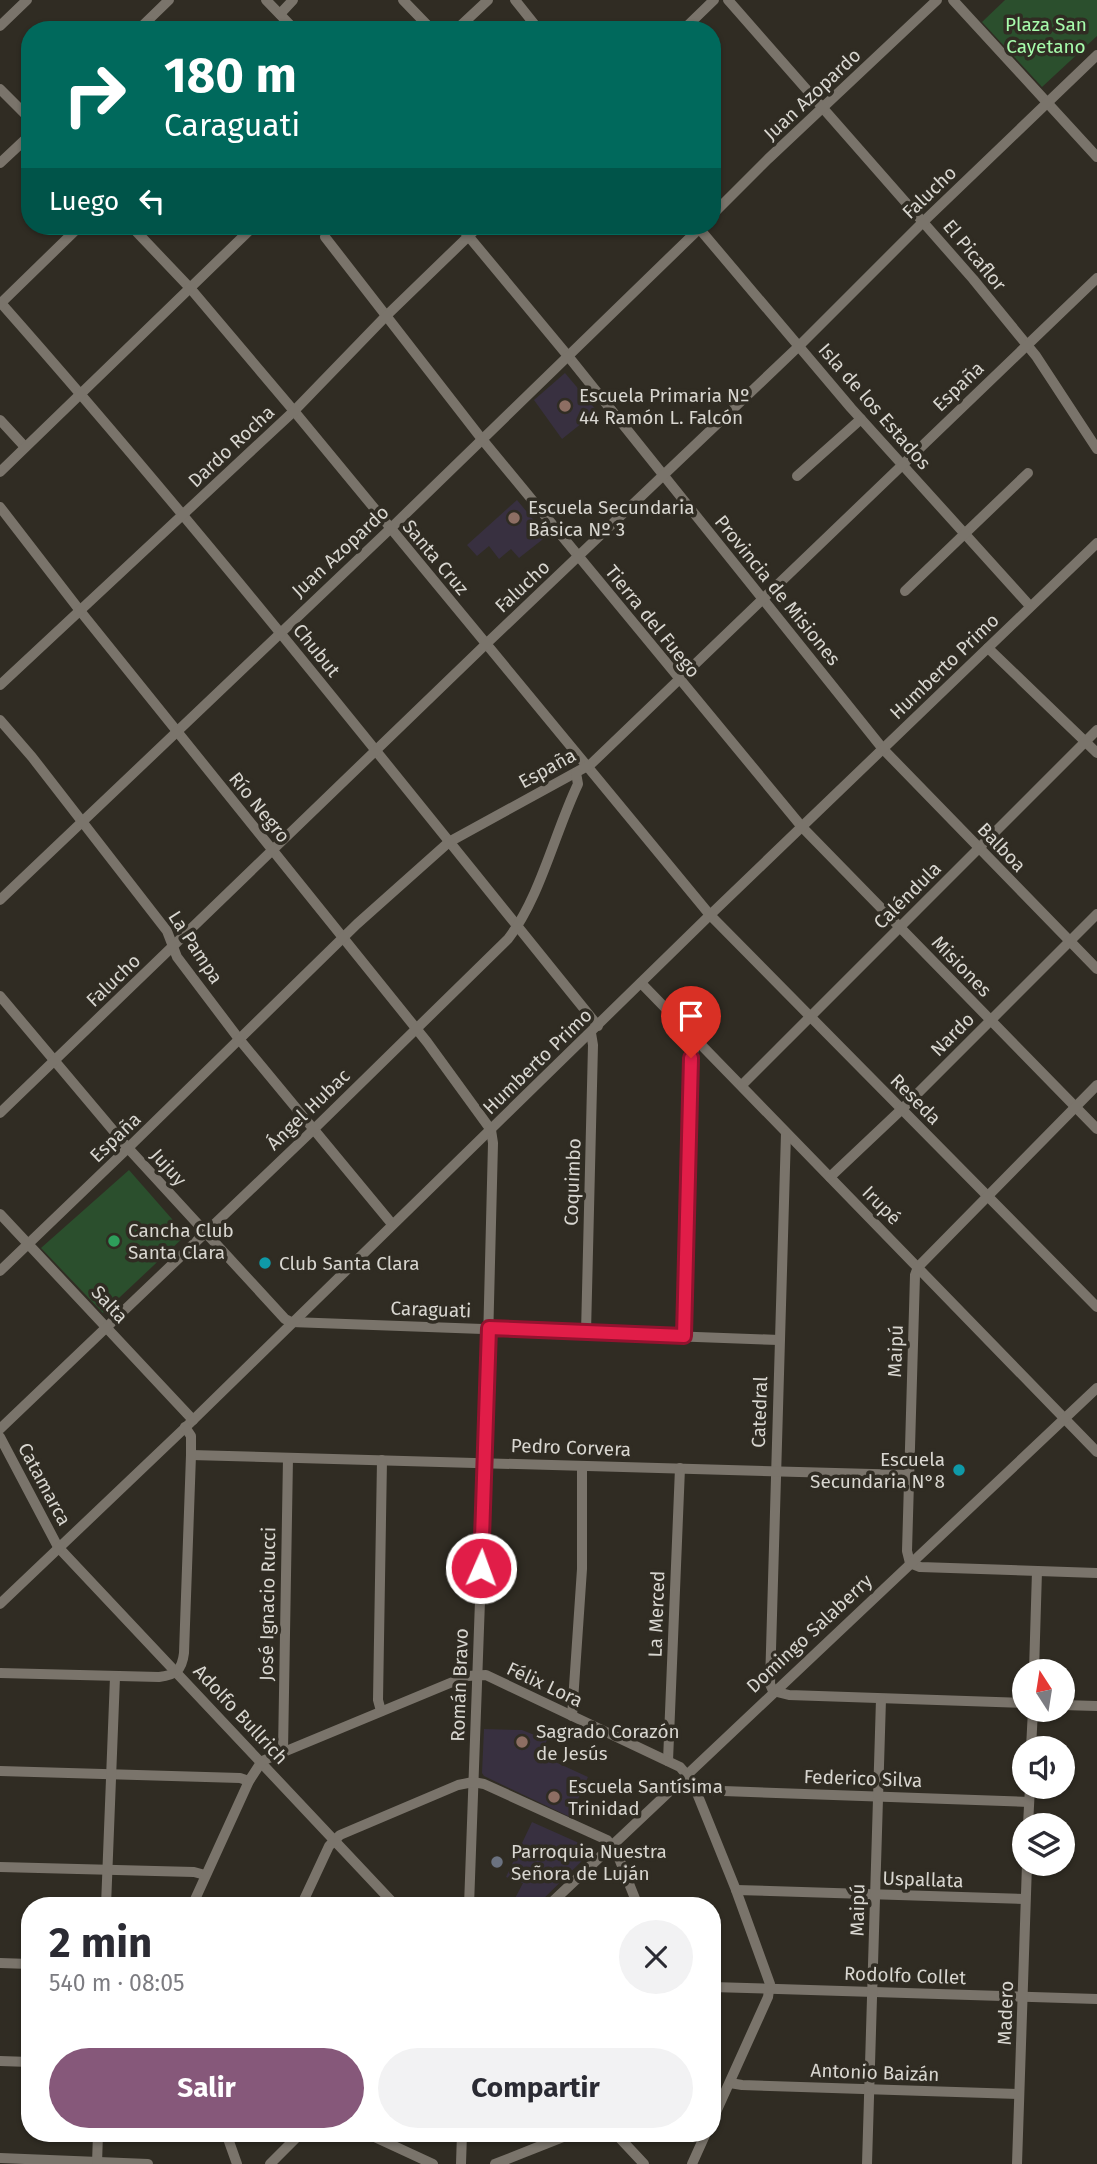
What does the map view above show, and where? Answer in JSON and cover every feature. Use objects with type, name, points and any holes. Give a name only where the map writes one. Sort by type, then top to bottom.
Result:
[{"type":"street","points":[[147,21],[169,0]]},
{"type":"street","points":[[266,0],[284,21]]},
{"type":"street","points":[[280,14],[293,0]]},
{"type":"street","points":[[403,0],[423,21]]},
{"type":"street","points":[[466,21],[488,0]]},
{"type":"street","points":[[515,0],[532,21]]},
{"type":"street","points":[[692,21],[714,0]]},
{"type":"street","name":"El Picaflor","points":[[728,0],[1027,344],[1097,449]]},
{"type":"street","name":"Juan Azopardo","points":[[721,206],[937,0]]},
{"type":"street","points":[[953,0],[1097,157]]},
{"type":"street","points":[[0,26],[24,1]]},
{"type":"street","name":"Falucho","points":[[0,1113],[799,346],[1097,55]]},
{"type":"street","points":[[0,89],[21,110]]},
{"type":"street","points":[[0,163],[21,143]]},
{"type":"street","points":[[0,303],[71,235]]},
{"type":"street","name":"Santa Cruz","points":[[140,235],[190,288],[294,411],[486,644],[581,770],[710,915]]},
{"type":"street","points":[[0,472],[245,235]]},
{"type":"street","name":"Juan Azopardo","points":[[0,900],[390,529],[691,235]]},
{"type":"street","name":"Isla de los Estados","points":[[706,235],[901,464],[1030,606]]},
{"type":"street","name":"Dardo Rocha","points":[[0,685],[294,411],[468,236]]},
{"type":"street","name":"Provincia de Misiones","points":[[468,236],[568,356],[883,749]]},
{"type":"street","name":"Tierra del Fuego","points":[[325,237],[481,438],[802,827]]},
{"type":"street","name":"España","points":[[0,1271],[343,939],[449,842],[581,770],[1097,278]]},
{"type":"street","name":"Chubut","points":[[0,303],[82,394],[280,632],[517,927],[594,1030]]},
{"type":"street","points":[[797,476],[861,418]]},
{"type":"street","points":[[0,420],[25,447]]},
{"type":"street","points":[[905,591],[1028,473]]},
{"type":"street","name":"Río Negro","points":[[0,507],[80,611],[416,1028],[491,1130]]},
{"type":"street","name":"Humberto Primo","points":[[0,1604],[189,1424],[1097,542]]},
{"type":"street","points":[[988,648],[1097,753]]},
{"type":"street","name":"La Pampa","points":[[0,720],[167,931],[177,957],[239,1039],[392,1224]]},
{"type":"street","name":"Caléndula","points":[[741,1085],[1097,730]]},
{"type":"street","name":"Balboa","points":[[883,749],[1097,969]]},
{"type":"street","name":"Ángel Hubac","points":[[0,1429],[508,939],[517,927],[578,784],[581,770]]},
{"type":"street","name":"Misiones","points":[[802,827],[1097,1129]]},
{"type":"street","name":"Nardo","points":[[830,1177],[1097,914]]},
{"type":"street","name":"Reseda","points":[[710,915],[1097,1307]]},
{"type":"street","name":"Irupé","points":[[641,983],[1097,1452]]},
{"type":"street","name":"Jujuy","points":[[0,996],[128,1149],[285,1319],[291,1322]]},
{"type":"street","name":"Coquimbo","points":[[586,1333],[594,1030]]},
{"type":"street","points":[[684,1336],[691,1058],[697,1041]]},
{"type":"street","points":[[918,1267],[1097,1085]]},
{"type":"street","name":"Román Bravo","points":[[469,1897],[489,1328],[493,1143],[491,1130]]},
{"type":"street","name":"Catedral","points":[[773,1691],[769,1678],[786,1133]]},
{"type":"street","name":"Salta","points":[[0,1214],[106,1326],[189,1424]]},
{"type":"street","name":"Maipú","points":[[910,1563],[906,1551],[914,1284],[918,1267]]},
{"type":"street","name":"Caraguati","points":[[291,1322],[779,1340]]},
{"type":"street","name":"Domingo Salaberry","points":[[557,1897],[1097,1388]]},
{"type":"street","points":[[0,1673],[159,1677],[177,1672],[182,1666],[191,1455],[189,1424]]},
{"type":"street","name":"Catamarca","points":[[0,1437],[58,1547]]},
{"type":"street","name":"Pedro Corvera","points":[[191,1455],[909,1475]]},
{"type":"street","name":"José Ignacio Rucci","points":[[283,1751],[288,1458]]},
{"type":"street","points":[[381,1711],[378,1700],[382,1460]]},
{"type":"street","points":[[572,1716],[582,1569],[582,1466]]},
{"type":"street","name":"La Merced","points":[[668,1761],[680,1468]]},
{"type":"street","name":"Adolfo Bullrich","points":[[58,1547],[388,1897]]},
{"type":"street","points":[[910,1563],[920,1567],[1097,1573]]},
{"type":"street","points":[[1034,1659],[1037,1571]]},
{"type":"street","name":"Félix Lora","points":[[262,1761],[476,1674],[486,1675],[688,1773]]},
{"type":"street","points":[[106,1897],[115,1677]]},
{"type":"street","points":[[773,1691],[789,1695],[1012,1703]]},
{"type":"street","name":"Maipú","points":[[867,2164],[881,1699]]},
{"type":"street","points":[[1075,1705],[1097,1706]]},
{"type":"street","points":[[196,1897],[249,1781],[262,1761]]},
{"type":"street","points":[[0,1771],[240,1778],[249,1781]]},
{"type":"street","points":[[688,1773],[769,1977],[769,1989],[721,2102]]},
{"type":"street","points":[[305,1897],[334,1839],[458,1785],[473,1782],[484,1784],[613,1844],[634,1897]]},
{"type":"street","name":"Federico Silva","points":[[696,1790],[1029,1802]]},
{"type":"street","points":[[1029,1799],[1029,1813]]},
{"type":"street","points":[[0,1867],[194,1872],[205,1875]]},
{"type":"street","name":"Madero","points":[[1017,2164],[1026,1876]]},
{"type":"street","name":"Uspallata","points":[[736,1890],[1025,1899]]},
{"type":"street","points":[[0,1963],[21,1964]]},
{"type":"street","name":"Rodolfo Collet","points":[[721,1987],[1097,1999]]},
{"type":"street","points":[[0,2061],[21,2062]]},
{"type":"street","name":"Antonio Baizán","points":[[730,2083],[1019,2094]]},
{"type":"street","points":[[97,2163],[98,2142]]},
{"type":"street","points":[[229,2142],[237,2164]]},
{"type":"street","points":[[270,2164],[293,2142]]},
{"type":"street","points":[[385,2142],[433,2164]]},
{"type":"street","points":[[461,2164],[462,2142]]},
{"type":"street","points":[[495,2164],[550,2142]]},
{"type":"street","points":[[623,2142],[644,2164]]},
{"type":"street","points":[[692,2164],[702,2142]]},
{"type":"street","points":[[0,2158],[148,2164]]},
{"type":"shaded area","name":"Escuela Primaria Nº 44 Ramón L. Falcón","points":[[565,373],[597,411],[562,439],[534,400]]},
{"type":"shaded area","name":"Escuela Secundaria Básica Nº 3","points":[[517,500],[547,536],[519,558],[511,549],[499,559],[489,546],[477,556],[467,545]]},
{"type":"shaded area","name":"Escuela Santísima Trinidad","points":[[484,1729],[522,1730],[547,1740],[540,1755],[588,1777],[570,1817],[484,1776]]},
{"type":"shaded area","points":[[532,1822],[588,1847],[591,1852],[545,1897],[516,1897],[523,1883],[506,1877]]},
{"type":"green space","name":"Plaza San Cayetano","points":[[1005,0],[1097,0],[1097,36],[1042,87],[982,22]]},
{"type":"green space","name":"Cancha Club Santa Clara","points":[[129,1170],[186,1235],[103,1313],[41,1248]]},
{"type":"place","name":"Escuela Primaria Nº 44 Ramón L. Falcón","points":[[565,406]]},
{"type":"place","name":"Escuela Secundaria Básica Nº 3","points":[[514,518]]},
{"type":"place","name":"Cancha Club Santa Clara","points":[[114,1241]]},
{"type":"place","name":"Club Santa Clara","points":[[265,1263]]},
{"type":"place","name":"Escuela Secundaria N°8","points":[[959,1470]]},
{"type":"place","name":"Sagrado Corazón de Jesús","points":[[522,1742]]},
{"type":"place","name":"Escuela Santísima Trinidad","points":[[554,1797]]},
{"type":"place","name":"Parroquia Nuestra Señora de Luján","points":[[497,1862]]},
{"type":"route","points":[[481,1568],[489,1328],[684,1336],[691,1058]]}]
